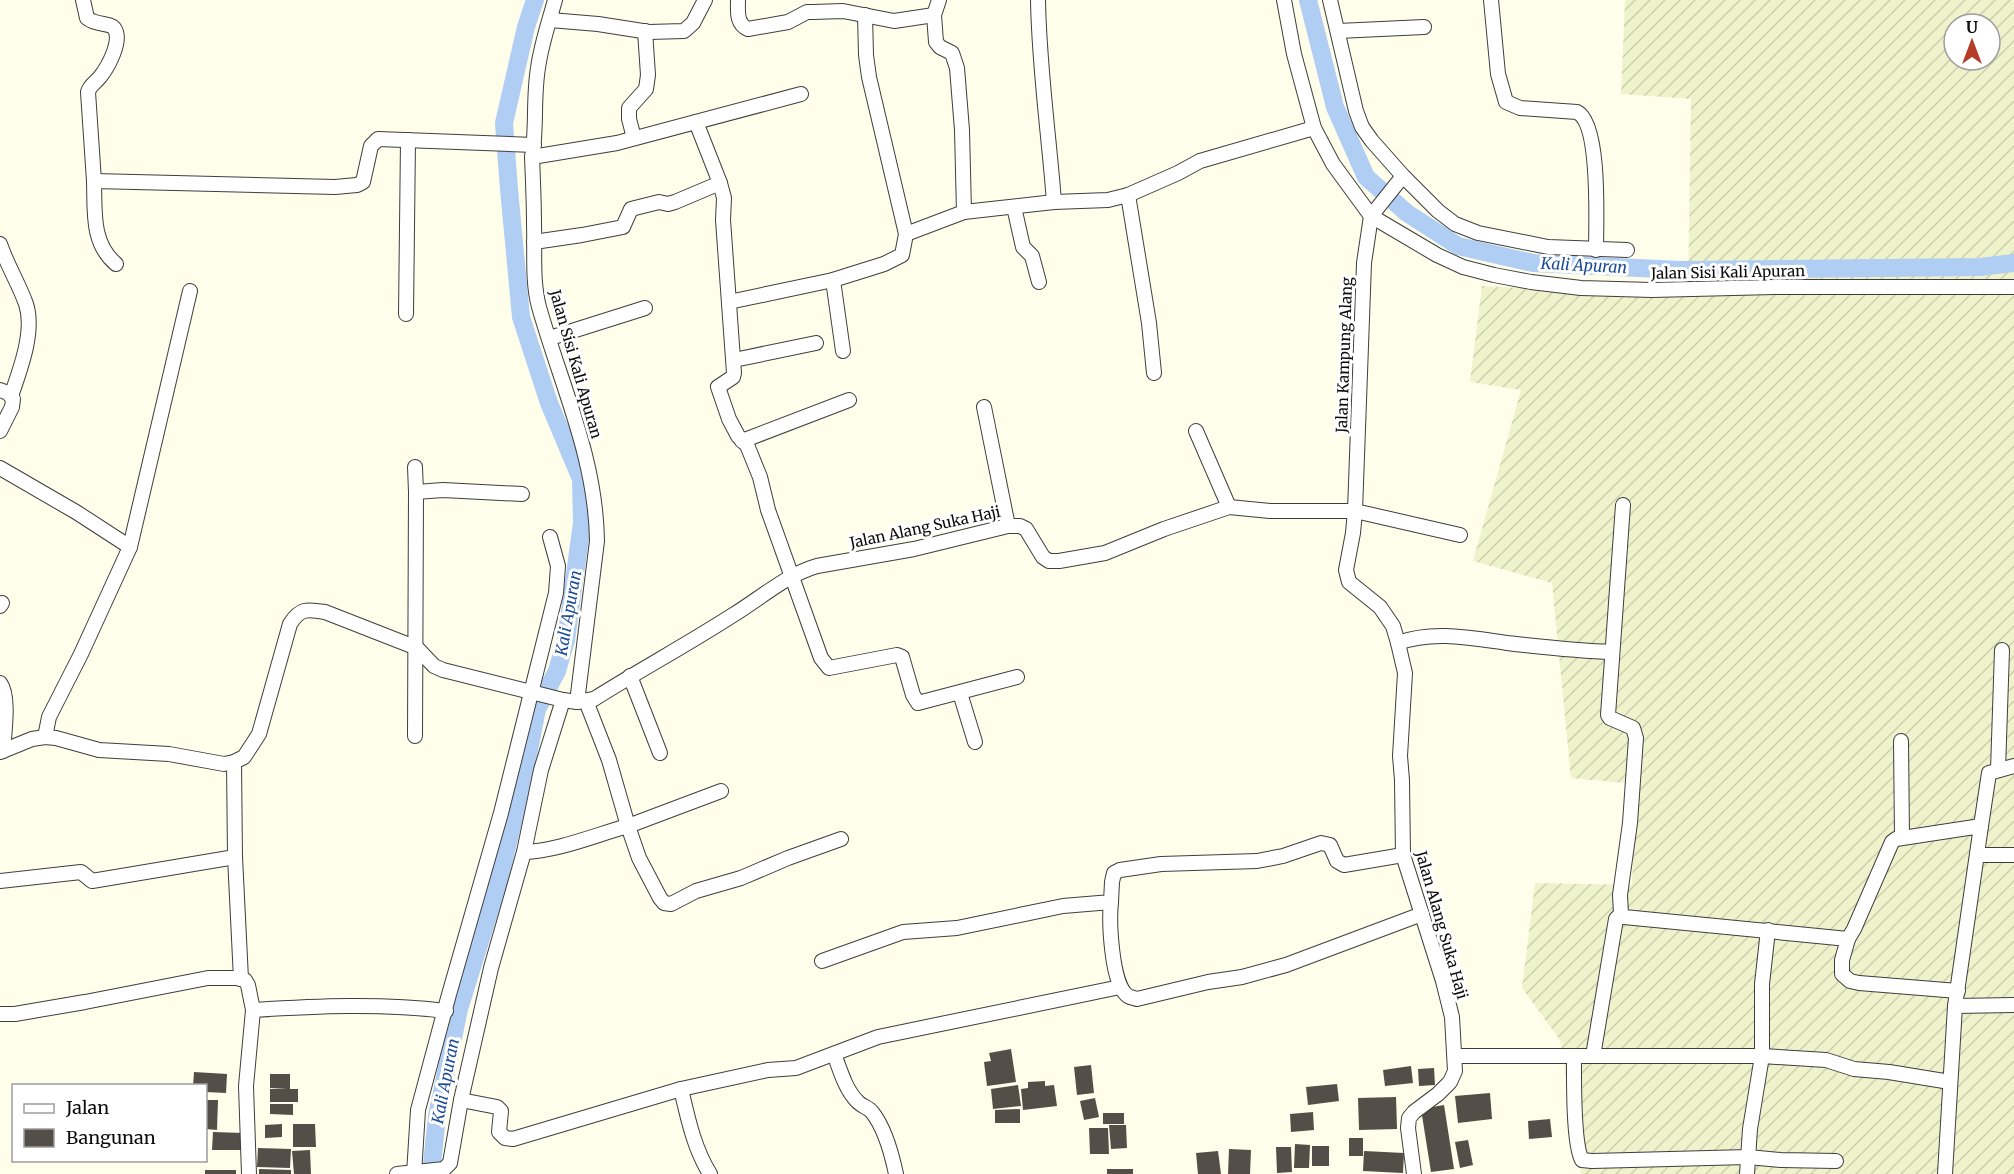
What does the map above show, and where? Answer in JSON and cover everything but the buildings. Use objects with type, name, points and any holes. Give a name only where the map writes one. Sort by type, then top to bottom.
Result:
[{"type":"street","points":[[83,0],[87,18],[94,23],[110,25],[114,28],[117,37],[113,55],[88,92],[98,240],[102,250],[116,264]]},
{"type":"street","name":"Jalan Sisi Kali Apuran","points":[[416,1172],[444,1168],[450,1163],[452,1157],[461,1100],[491,968],[524,852],[541,770],[571,700],[595,559],[597,515],[589,466],[539,305],[534,242],[530,149],[538,67],[555,0]]},
{"type":"street","points":[[550,20],[645,31],[677,32],[688,29],[705,0]]},
{"type":"street","points":[[738,0],[740,22],[748,29],[788,22],[813,12],[843,11],[894,21],[934,15]]},
{"type":"street","points":[[939,0],[934,15],[936,42],[940,47],[952,52],[957,68],[962,130],[964,212]]},
{"type":"street","points":[[1038,0],[1040,72],[1048,128],[1054,202]]},
{"type":"street","name":"Jalan Sisi Kali Apuran","points":[[1284,0],[1294,54],[1314,128],[1333,164],[1371,216],[1437,255],[1463,267],[1522,280],[1581,288],[1652,290],[1774,287],[2014,287]]},
{"type":"street","points":[[1330,0],[1356,111],[1362,127],[1399,181],[1455,224],[1478,234],[1548,247],[1627,250]]},
{"type":"street","points":[[1491,0],[1498,74],[1506,102],[1520,108],[1577,112],[1583,115],[1587,122],[1595,159],[1596,250]]},
{"type":"street","points":[[729,302],[832,280],[897,259],[902,255],[906,234],[869,77],[866,55],[866,15]]},
{"type":"street","points":[[1338,31],[1424,27]]},
{"type":"street","points":[[634,138],[629,119],[629,108],[646,89],[648,75],[645,31]]},
{"type":"street","points":[[94,181],[335,187],[357,185],[363,182],[371,146],[378,139],[489,143],[530,149],[634,138],[801,94]]},
{"type":"street","points":[[696,122],[724,198],[723,220],[734,360],[733,377],[718,387],[729,418],[742,441],[747,445],[760,477],[768,510],[821,658],[827,666],[833,668],[897,656],[903,660],[913,695],[918,703],[1017,677]]},
{"type":"street","points":[[906,234],[964,212],[1054,202],[1108,200],[1128,195],[1200,161],[1314,128]]},
{"type":"street","points":[[406,314],[408,140]]},
{"type":"street","name":"Jalan Kampung Alang","points":[[1355,511],[1364,263],[1371,216],[1399,181]]},
{"type":"street","points":[[534,242],[622,227],[631,209],[659,202],[668,204],[675,202],[720,183]]},
{"type":"street","points":[[1128,195],[1149,323],[1154,373]]},
{"type":"street","points":[[1014,207],[1023,247],[1034,259],[1039,282]]},
{"type":"street","points":[[0,244],[26,303],[28,321],[22,362],[6,393],[12,407],[0,431]]},
{"type":"street","points":[[832,280],[843,351]]},
{"type":"street","points":[[45,737],[50,717],[130,547],[190,291]]},
{"type":"street","points":[[550,338],[645,308]]},
{"type":"street","points":[[734,360],[816,344]]},
{"type":"street","points":[[742,441],[849,400]]},
{"type":"street","points":[[984,406],[1008,526]]},
{"type":"street","points":[[1196,431],[1229,507]]},
{"type":"street","points":[[414,467],[417,648],[415,736]]},
{"type":"street","points":[[0,468],[76,512],[130,547]]},
{"type":"street","points":[[416,492],[442,490],[522,494]]},
{"type":"street","points":[[1593,1056],[1616,919],[1621,914],[1620,895],[1630,823],[1636,738],[1633,728],[1608,715],[1623,505]]},
{"type":"street","name":"Jalan Alang Suka Haji","points":[[571,700],[594,699],[733,615],[791,576],[817,566],[914,549],[1008,526],[1026,528],[1043,557],[1049,561],[1059,561],[1105,554],[1164,529],[1229,507],[1270,511],[1355,511],[1346,570],[1349,582],[1380,607],[1393,626],[1398,643],[1405,673],[1400,756],[1403,855],[1452,1017],[1455,1071],[1450,1082],[1409,1118],[1408,1128],[1414,1174]]},
{"type":"street","points":[[1355,511],[1460,535]]},
{"type":"street","points":[[397,1174],[416,1172],[418,1110],[535,692],[558,580],[558,566],[550,537]]},
{"type":"street","points":[[0,683],[5,697],[2,752],[32,739],[45,737],[99,750],[169,754],[224,764],[234,762],[244,758],[259,734],[290,624],[299,612],[313,610],[325,612],[417,648],[434,666],[443,670],[571,700],[609,760],[639,858],[664,903],[671,904],[696,891],[741,878],[841,839]]},
{"type":"street","points":[[1398,643],[1417,637],[1446,636],[1612,652]]},
{"type":"street","points":[[1998,770],[2002,650]]},
{"type":"street","points":[[630,676],[660,753]]},
{"type":"street","points":[[960,693],[975,742]]},
{"type":"street","points":[[1901,741],[1902,837]]},
{"type":"street","points":[[234,762],[240,979]]},
{"type":"street","points":[[1945,1174],[1955,1006],[1989,773],[2014,766]]},
{"type":"street","points":[[524,852],[537,852],[558,847],[628,826],[721,791]]},
{"type":"street","points":[[1958,991],[1850,981],[1842,974],[1842,960],[1848,939],[1892,842],[1902,837],[1981,826]]},
{"type":"street","points":[[1403,855],[1344,865],[1337,861],[1330,845],[1321,843],[1283,856],[1257,861],[1161,864],[1120,870],[1113,875],[1110,912],[1114,967],[1120,987],[1128,996],[1137,999],[1208,982],[1242,977],[1286,964],[1422,914]]},
{"type":"street","points":[[1978,855],[2014,855]]},
{"type":"street","points":[[0,881],[81,872],[92,881],[235,857]]},
{"type":"street","points":[[822,961],[903,932],[957,928],[1063,906],[1111,902]]},
{"type":"street","points":[[1621,914],[1848,939]]},
{"type":"street","points":[[1747,1174],[1750,1129],[1762,1056],[1762,984],[1768,930]]},
{"type":"street","points":[[0,1014],[15,1014],[85,1002],[208,978],[245,980],[253,1010],[246,1086],[249,1174]]},
{"type":"street","points":[[461,1100],[497,1107],[501,1111],[499,1131],[505,1138],[513,1139],[681,1089],[768,1070],[796,1068],[878,1037],[907,1029],[1120,987]]},
{"type":"street","points":[[1955,1006],[2014,1005]]},
{"type":"street","points":[[253,1010],[333,1006],[410,1007],[446,1011]]},
{"type":"street","points":[[834,1054],[854,1099],[871,1110],[891,1151],[896,1174]]},
{"type":"street","points":[[1455,1056],[1762,1056],[1826,1060],[1854,1069],[1950,1082]]},
{"type":"street","points":[[1574,1056],[1577,1136],[1582,1160],[1748,1157],[1836,1161]]},
{"type":"street","points":[[681,1089],[699,1156],[710,1174]]},
{"type":"green space","points":[[1625,0],[2014,0],[2014,1174],[1581,1174],[1560,1040],[1522,988],[1535,883],[1632,885],[1635,784],[1571,778],[1552,583],[1473,561],[1521,390],[1470,382],[1482,286],[1688,297],[1691,99],[1621,94]]},
{"type":"waterway","name":"Kali Apuran","points":[[431,1174],[437,1116],[459,1009],[499,880],[523,781],[537,709],[557,671],[566,640],[582,523],[581,479],[549,403],[521,317],[509,189],[504,123],[526,27],[535,0]]},
{"type":"waterway","name":"Kali Apuran","points":[[1308,0],[1335,107],[1366,177],[1407,213],[1458,246],[1533,263],[1680,270],[1980,267],[2014,263]]}]
